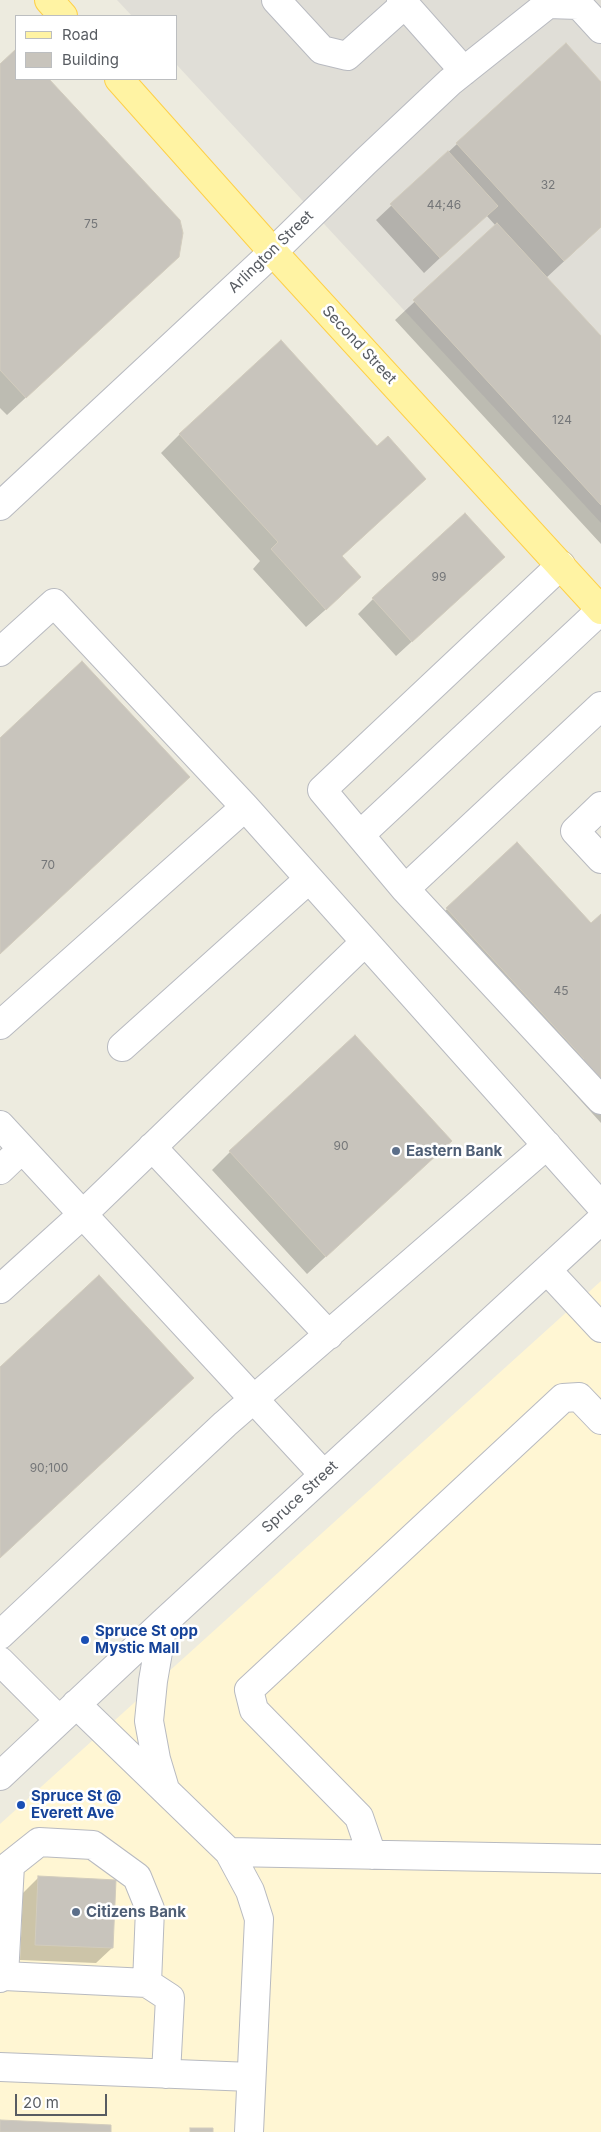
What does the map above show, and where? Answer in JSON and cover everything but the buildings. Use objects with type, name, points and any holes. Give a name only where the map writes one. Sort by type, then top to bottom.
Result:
[{"type":"main road","points":[[49,0],[63,15]]},
{"type":"main road","name":"Second Street","points":[[120,80],[273,252],[601,610]]},
{"type":"street","points":[[276,0],[322,50],[347,56],[403,2],[464,71]]},
{"type":"street","name":"Arlington Street","points":[[0,506],[464,71],[548,4],[579,5],[601,29]]},
{"type":"street","points":[[561,565],[322,790],[406,889],[601,1100]]},
{"type":"street","points":[[0,652],[54,603],[245,807],[601,1206]]},
{"type":"street","points":[[361,834],[601,610]]},
{"type":"street","points":[[406,889],[601,706]]},
{"type":"street","points":[[601,806],[575,831],[601,859]]},
{"type":"street","points":[[0,1025],[245,807]]},
{"type":"street","points":[[122,1047],[309,879]]},
{"type":"street","points":[[0,1289],[83,1214],[365,942]]},
{"type":"street","points":[[0,1125],[324,1475]]},
{"type":"street","points":[[0,1635],[254,1399],[547,1145]]},
{"type":"street","points":[[152,1147],[329,1335]]},
{"type":"street","points":[[0,1170],[22,1149]]},
{"type":"street","name":"Spruce Street","points":[[0,1776],[163,1623],[601,1220]]},
{"type":"street","points":[[547,1270],[601,1328]]},
{"type":"street","points":[[372,1855],[359,1817],[254,1710],[250,1690],[562,1398],[579,1397],[601,1420]]},
{"type":"street","points":[[163,1623],[153,1681],[149,1721],[156,1759],[165,1791]]},
{"type":"street","points":[[0,1660],[68,1712],[165,1791],[228,1852],[250,1891],[259,1919],[249,2132]]},
{"type":"street","points":[[147,1983],[150,1909],[137,1876],[93,1846],[39,1842],[10,1865],[2,1977],[147,1983],[170,1998],[166,2074]]},
{"type":"street","points":[[228,1852],[601,1859]]},
{"type":"street","points":[[0,2067],[251,2077]]},
{"type":"shaded area","points":[[117,0],[601,0],[601,523],[178,66],[178,15],[131,15]]},
{"type":"shaded area","points":[[601,1281],[601,2132],[0,2132],[0,1824]]},
{"type":"place","name":"Eastern Bank","points":[[396,1151]]},
{"type":"place","name":"Spruce St opp Mystic Mall","points":[[85,1640]]},
{"type":"place","name":"Spruce St @ Everett Ave","points":[[21,1805]]},
{"type":"place","name":"Citizens Bank","points":[[76,1912]]}]
